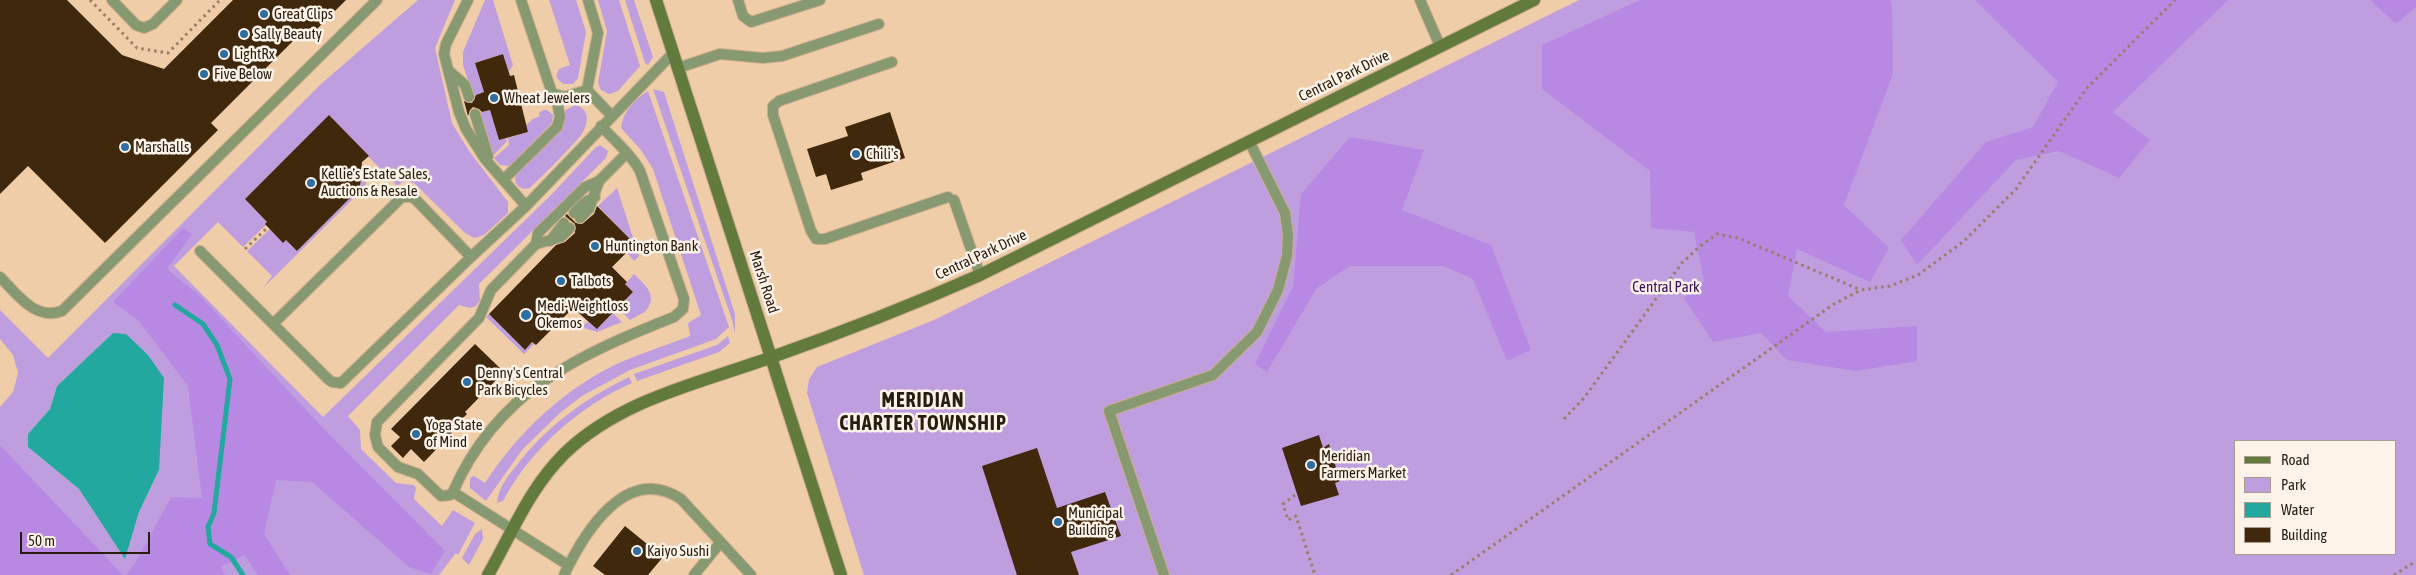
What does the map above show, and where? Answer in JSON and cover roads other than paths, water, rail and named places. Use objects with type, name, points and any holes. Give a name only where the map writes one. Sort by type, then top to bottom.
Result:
[{"type":"street","name":"Marsh Road","points":[[656,0],[772,358],[839,574]]},
{"type":"street","name":"Central Park Drive","points":[[488,575],[510,530],[534,489],[549,470],[585,436],[607,421],[654,398],[772,358],[900,310],[980,275],[1534,0]]},
{"type":"lane","points":[[112,0],[136,24],[144,28],[153,24],[177,0]]},
{"type":"lane","points":[[0,277],[35,310],[48,314],[62,310],[377,0]]},
{"type":"lane","points":[[468,0],[446,44],[444,54],[461,121],[491,165],[526,206]]},
{"type":"lane","points":[[503,180],[556,127],[560,117],[556,96],[550,89],[521,0]]},
{"type":"lane","points":[[587,90],[598,33],[588,0]]},
{"type":"lane","points":[[738,0],[743,16],[752,22],[820,0]]},
{"type":"lane","points":[[1420,0],[1440,46]]},
{"type":"lane","points":[[678,68],[720,54],[763,58],[782,56],[879,24]]},
{"type":"lane","points":[[200,251],[328,379],[336,384],[341,383],[470,257],[526,206],[611,115],[673,54]]},
{"type":"lane","points":[[892,62],[779,101],[773,106],[773,115],[811,231],[816,239],[825,239],[951,199],[980,275]]},
{"type":"lane","points":[[447,69],[465,85],[469,97]]},
{"type":"lane","points":[[556,96],[564,97],[587,90]]},
{"type":"lane","points":[[587,90],[611,115]]},
{"type":"lane","points":[[475,114],[491,165]]},
{"type":"lane","points":[[567,225],[550,241],[536,244],[491,290],[479,318],[378,422],[375,435],[378,447],[396,465],[418,474],[441,496],[450,495],[453,492],[466,465],[482,439],[504,415],[540,384],[584,354],[674,317],[683,309],[684,299],[640,171],[627,153],[601,126]]},
{"type":"lane","points":[[1164,575],[1109,411],[1213,375],[1256,332],[1278,290],[1287,256],[1288,235],[1285,213],[1249,141]]},
{"type":"lane","points":[[536,244],[538,233],[585,187],[599,181],[627,153]]},
{"type":"lane","points":[[577,216],[589,209],[595,197],[599,181]]},
{"type":"lane","points":[[273,324],[402,197],[412,197],[416,200],[470,257]]},
{"type":"lane","points":[[453,492],[566,570],[601,517],[623,496],[640,489],[666,491],[681,499],[751,575]]},
{"type":"lane","points":[[694,575],[720,543]]},
{"type":"water","points":[[113,333],[126,334],[148,355],[164,378],[159,470],[139,512],[125,559],[79,489],[28,447],[28,434],[50,409],[57,386]]},
{"type":"waterway","points":[[175,305],[203,324],[217,345],[230,379],[214,513],[208,527],[210,544],[231,557],[243,575]]},
{"type":"place","name":"Great Clips","points":[[264,14]]},
{"type":"place","name":"Sally Beauty","points":[[244,34]]},
{"type":"place","name":"LightRx","points":[[224,54]]},
{"type":"place","name":"Five Below","points":[[204,74]]},
{"type":"place","name":"Wheat Jewelers","points":[[494,98]]},
{"type":"place","name":"Marshalls","points":[[125,147]]},
{"type":"place","name":"Chili's","points":[[856,154]]},
{"type":"place","name":"Kellie's Estate Sales, Auctions & Resale","points":[[311,183]]},
{"type":"place","name":"Huntington Bank","points":[[595,246]]},
{"type":"place","name":"Talbots","points":[[561,281]]},
{"type":"place","name":"Medi-Weightloss Okemos","points":[[526,315]]},
{"type":"place","name":"Denny's Central Park Bicycles","points":[[467,382]]},
{"type":"place","name":"Yoga State of Mind","points":[[416,434]]},
{"type":"place","name":"Meridian Farmers Market","points":[[1311,465]]},
{"type":"place","name":"Municipal Building","points":[[1058,522]]},
{"type":"place","name":"Kaiyo Sushi","points":[[637,551]]},
{"type":"district","name":"MERIDIAN CHARTER TOWNSHIP","points":[[923,412]]},
{"type":"park label","name":"Central Park","points":[[1666,287]]}]
